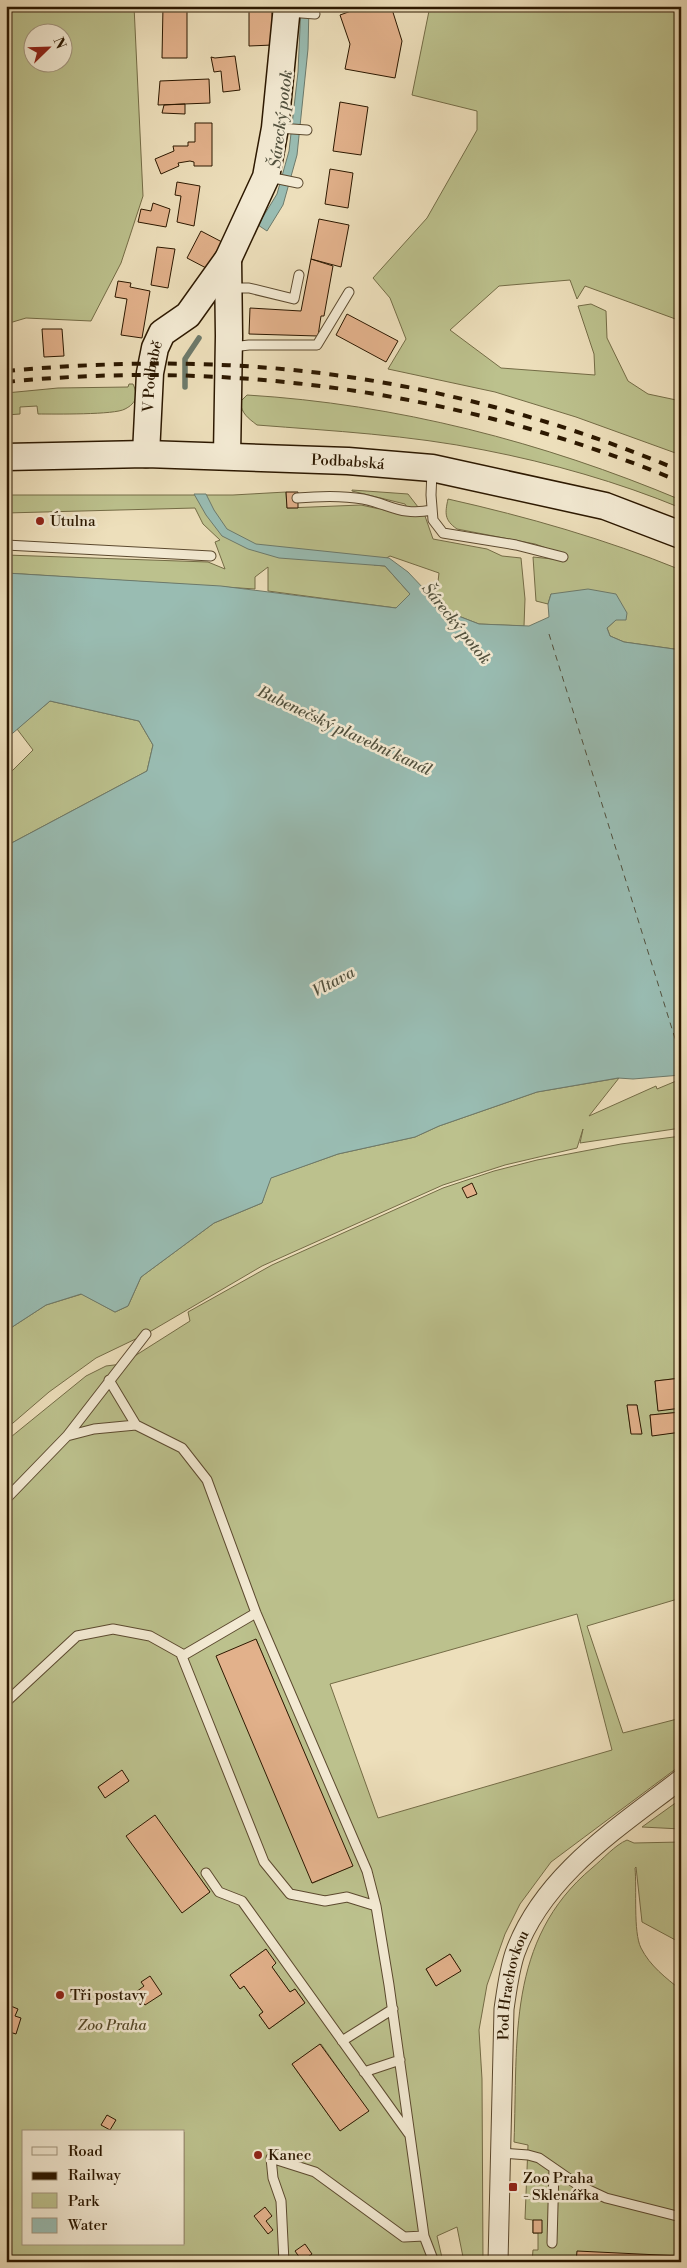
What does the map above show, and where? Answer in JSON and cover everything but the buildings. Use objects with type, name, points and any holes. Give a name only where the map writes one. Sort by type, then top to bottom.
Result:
[{"type":"street","name":"V Podbabě","points":[[146,454],[150,373],[155,348],[162,333],[188,315],[228,259],[271,178],[280,128],[290,10]]},
{"type":"street","name":"V Podbabě","points":[[227,456],[229,342],[233,288],[228,259]]},
{"type":"street","points":[[188,315],[201,315],[217,322],[229,342]]},
{"type":"street","name":"Podbabská","points":[[6,456],[146,454],[227,456],[348,461],[432,468],[605,506],[681,535]]},
{"type":"street","name":"Pod Hrachovkou","points":[[498,2262],[504,2008],[508,1976],[516,1952],[539,1907],[574,1864],[681,1779]]},
{"type":"lane","points":[[290,10],[315,14]]},
{"type":"lane","points":[[280,128],[307,130]]},
{"type":"lane","points":[[271,178],[298,183]]},
{"type":"lane","points":[[233,288],[249,288],[294,300],[299,274]]},
{"type":"lane","points":[[229,342],[249,345],[317,345],[349,292]]},
{"type":"lane","points":[[432,468],[433,520],[443,533],[516,545],[563,557]]},
{"type":"lane","points":[[297,498],[330,495],[364,499],[414,514],[432,510]]},
{"type":"lane","points":[[6,545],[211,556]]},
{"type":"lane","points":[[6,1499],[67,1436],[146,1334]]},
{"type":"lane","points":[[109,1380],[136,1425]]},
{"type":"lane","points":[[67,1436],[94,1429],[136,1425],[182,1448],[207,1480],[256,1613],[367,1871],[376,1906],[393,2009],[424,2236],[434,2262]]},
{"type":"lane","points":[[6,1702],[77,1636],[113,1629],[150,1636],[184,1655],[256,1613]]},
{"type":"lane","points":[[181,1654],[264,1862],[290,1894],[325,1901],[346,1897],[376,1906]]},
{"type":"lane","points":[[206,1873],[219,1892],[242,1901],[410,2136]]},
{"type":"lane","points":[[342,2041],[393,2009]]},
{"type":"lane","points":[[364,2072],[400,2060]]},
{"type":"lane","points":[[500,2153],[528,2155],[539,2158],[578,2185],[606,2198],[681,2217]]},
{"type":"lane","points":[[284,2262],[280,2201],[273,2178],[271,2158],[315,2172],[404,2237],[424,2236]]},
{"type":"lane","points":[[552,2243],[554,2169]]},
{"type":"green space","points":[[6,6],[134,6],[143,196],[121,263],[91,321],[26,318],[6,324]]},
{"type":"green space","points":[[430,6],[681,6],[681,321],[585,286],[577,299],[570,280],[499,286],[450,330],[501,368],[595,375],[594,354],[578,306],[591,304],[606,311],[607,338],[628,381],[648,394],[681,401],[681,455],[576,417],[495,392],[388,369],[406,339],[390,298],[373,278],[427,218],[477,130],[477,111],[412,95]]},
{"type":"green space","points":[[129,384],[133,384],[136,392],[134,401],[129,407],[119,411],[84,414],[38,414],[37,406],[20,407],[20,414],[6,415],[6,393],[58,388],[128,387]]},
{"type":"green space","points":[[247,395],[358,407],[468,429],[576,460],[629,479],[681,500],[681,508],[584,474],[484,450],[400,437],[257,425],[242,410],[240,402]]},
{"type":"green space","points":[[352,490],[408,494],[425,516],[433,539],[487,549],[502,556],[521,558],[525,599],[524,626],[479,624],[435,607],[439,573],[390,556],[374,565],[385,566],[410,594],[396,608],[268,591],[268,567],[255,577],[255,589],[6,573],[6,555],[208,562],[225,569],[215,542],[220,540],[203,524],[195,508],[6,513],[6,501],[11,501],[11,495],[233,495],[286,492],[287,508],[361,505],[412,516],[405,504]]},
{"type":"green space","points":[[448,499],[566,530],[624,548],[681,570],[681,650],[624,642],[610,636],[607,628],[616,620],[551,594],[548,604],[536,601],[533,557],[562,560],[563,554],[535,544],[457,529],[446,516]]},
{"type":"green space","points":[[50,701],[139,721],[153,745],[147,771],[6,846],[6,777],[33,750],[17,729]]},
{"type":"green space","points":[[619,1078],[589,1116],[656,1086],[657,1089],[681,1079],[681,1128],[580,1143],[583,1129],[577,1148],[505,1165],[443,1185],[262,1266],[146,1334],[96,1358],[49,1392],[6,1429],[6,1331],[46,1305],[82,1294],[115,1312],[128,1306],[141,1277],[214,1223],[262,1203],[270,1178],[338,1154],[415,1137],[439,1126],[537,1092]]},
{"type":"green space","name":"Zoo Praha","points":[[681,1136],[681,1378],[655,1381],[658,1410],[681,1408],[681,1412],[650,1415],[652,1435],[681,1432],[681,1598],[587,1626],[623,1733],[681,1718],[681,1765],[551,1862],[520,1904],[505,1934],[487,1985],[479,2030],[482,2079],[483,2262],[464,2262],[457,2227],[437,2236],[443,2262],[6,2262],[6,1441],[86,1376],[106,1366],[122,1364],[190,1321],[188,1312],[272,1265],[443,1188],[494,1171],[537,1160],[621,1144]],"holes":[[[627,1405],[637,1405],[641,1434],[631,1433]],[[577,1614],[612,1750],[378,1818],[330,1684]],[[256,1639],[352,1866],[312,1883]],[[122,1771],[129,1781],[105,1797],[98,1787]],[[155,1816],[210,1892],[182,1912]],[[266,1949],[272,1967],[290,1992],[295,1989],[305,2003],[269,2029],[259,2015],[263,2012],[244,1986],[240,1989],[230,1975]],[[450,1954],[460,1970],[436,1986],[426,1969]],[[321,2044],[368,2111],[340,2131],[292,2064]]]},
{"type":"green space","points":[[681,1799],[681,1829],[642,1827]]},
{"type":"green space","points":[[627,1840],[634,1843],[681,1842],[681,1943],[642,1922],[635,1868],[636,1921],[641,1948],[654,1966],[681,1990],[681,2262],[532,2262],[533,2250],[538,2250],[538,2233],[533,2233],[533,2220],[525,2219],[528,2145],[514,2142],[518,2030],[522,1994],[531,1960],[544,1927],[564,1896],[609,1852]]},
{"type":"water","points":[[301,6],[309,6],[308,49],[297,155],[283,205],[267,231],[258,225],[277,194],[289,151],[298,72]]},
{"type":"water","points":[[194,494],[206,494],[227,529],[256,544],[389,558],[408,572],[425,590],[435,607],[479,624],[529,626],[549,617],[548,604],[551,594],[588,589],[616,594],[627,613],[626,620],[616,620],[607,628],[610,636],[624,642],[681,650],[681,1075],[633,1079],[618,1078],[537,1092],[439,1126],[415,1137],[338,1154],[271,1178],[262,1203],[214,1223],[141,1277],[128,1306],[115,1312],[81,1294],[46,1305],[6,1331],[6,846],[147,771],[153,745],[139,721],[50,701],[6,739],[6,573],[221,586],[396,608],[410,594],[385,566],[279,558],[248,549],[222,536],[206,515]]},
{"type":"waterway","name":"Šárecký potok","points":[[185,387],[185,359],[199,338]]},
{"type":"ferry route","points":[[549,634],[678,1048]]},
{"type":"railway","points":[[6,371],[88,365],[171,364],[253,367],[335,375],[424,390],[468,400],[598,439],[681,471]]},
{"type":"railway","points":[[6,382],[92,376],[178,375],[264,380],[349,390],[434,405],[518,426],[600,451],[681,482]]},
{"type":"place","name":"Útulna","points":[[40,521]]},
{"type":"place","name":"Tři postavy","points":[[60,1995]]},
{"type":"place","name":"Kanec","points":[[258,2155]]},
{"type":"place","name":"Zoo Praha - Sklenářka","points":[[513,2187]]},
{"type":"water label","name":"Bubenečský plavební kanál","points":[[345,730]]},
{"type":"water label","name":"Vltava","points":[[333,981]]}]
